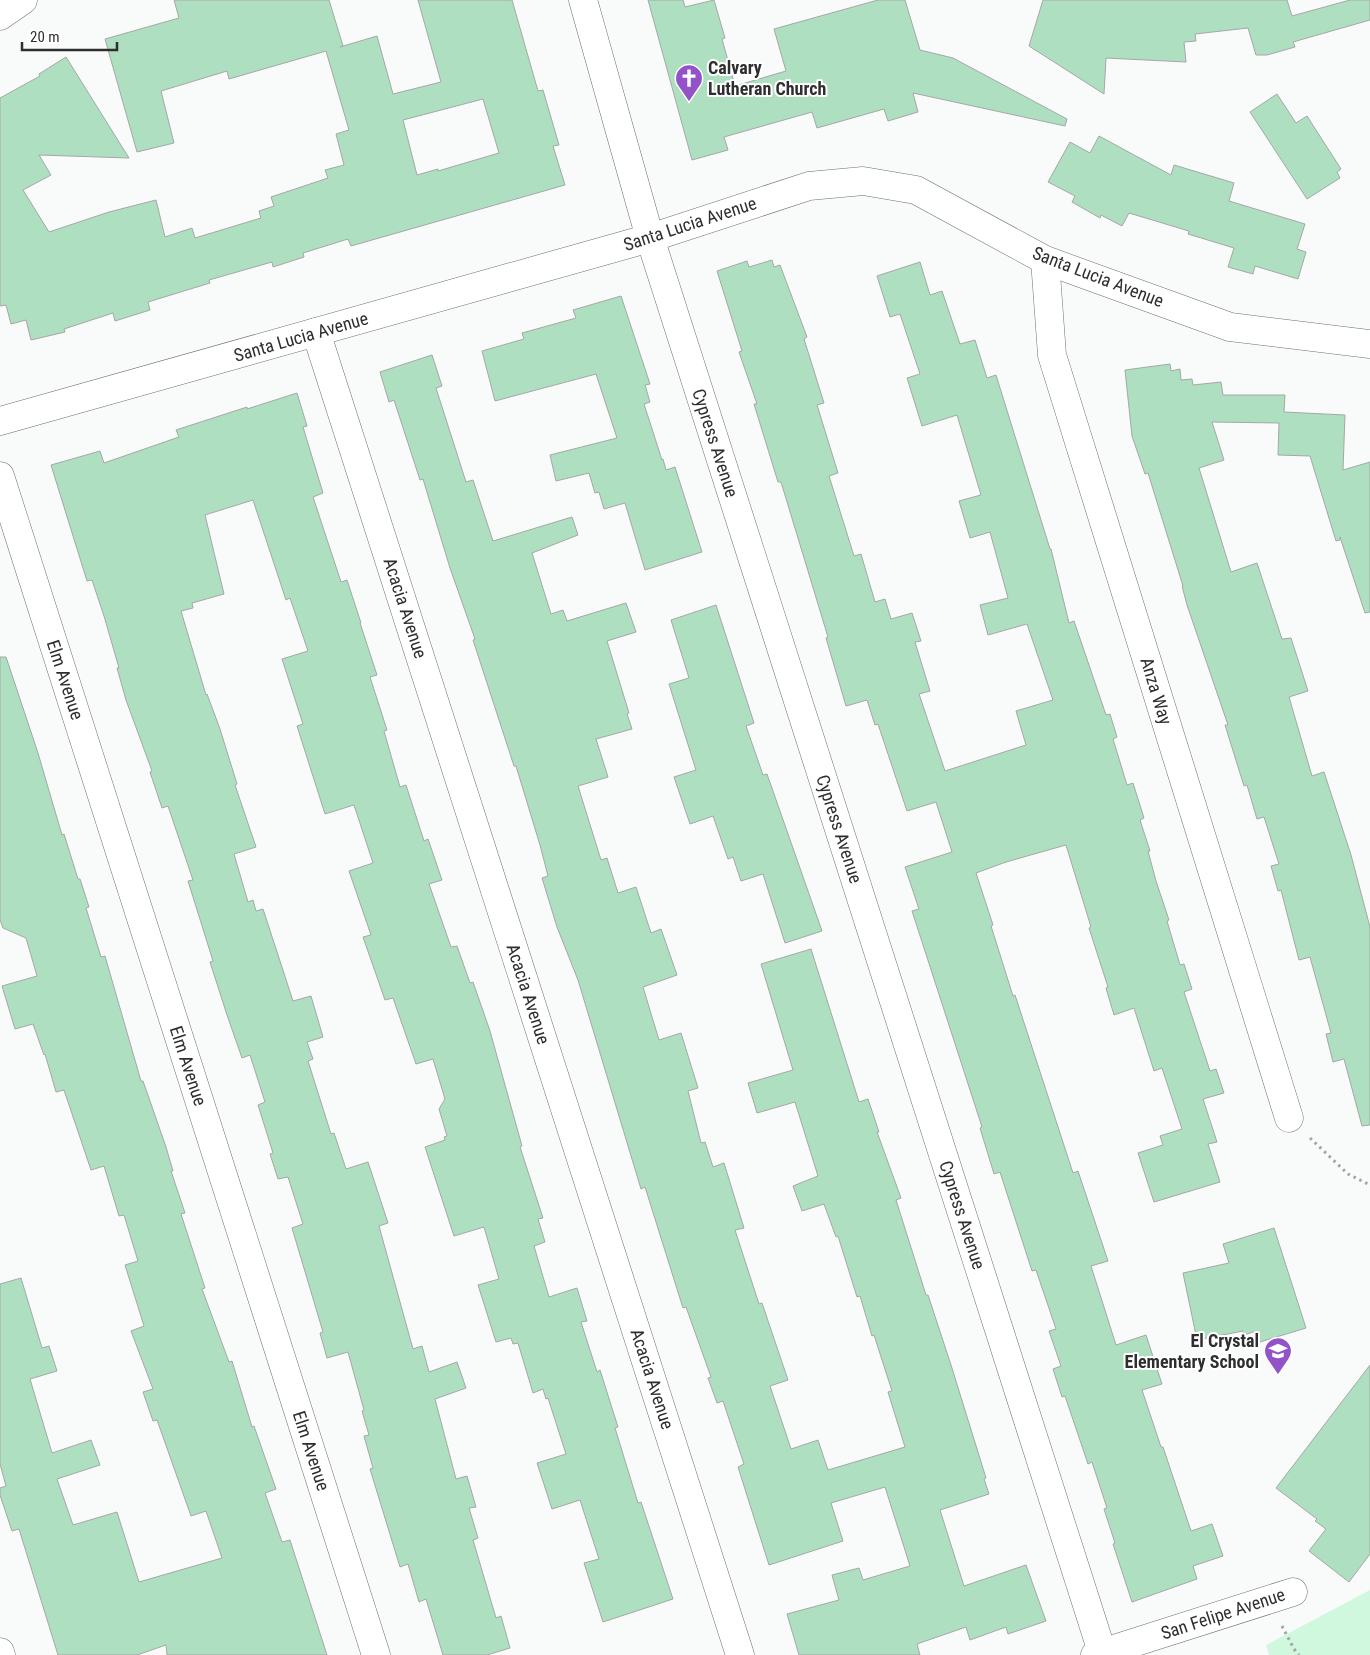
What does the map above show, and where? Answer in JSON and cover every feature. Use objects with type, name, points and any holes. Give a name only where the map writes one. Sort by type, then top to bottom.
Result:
[{"type":"street","points":[[0,16],[23,0]]},
{"type":"street","name":"Cypress Avenue","points":[[583,0],[650,238],[1100,1654]]},
{"type":"street","name":"Santa Lucia Avenue","points":[[0,421],[650,238],[809,186],[863,181],[916,190],[1045,260],[1230,327],[1370,344]]},
{"type":"street","name":"Anza Way","points":[[1045,260],[1052,355],[1289,1118]]},
{"type":"street","name":"Acacia Avenue","points":[[316,332],[740,1655]]},
{"type":"street","name":"Elm Avenue","points":[[0,476],[376,1655]]},
{"type":"street","name":"San Felipe Avenue","points":[[1100,1654],[1293,1592]]},
{"type":"path","points":[[1289,1118],[1348,1174],[1370,1186]]},
{"type":"green space","points":[[1370,1590],[1370,1655],[1269,1655],[1266,1645]]},
{"type":"building","points":[[174,0],[329,0],[343,46],[340,47],[377,36],[393,94],[441,82],[418,0],[512,0],[538,91],[543,90],[559,145],[553,146],[565,185],[351,246],[348,239],[303,253],[304,257],[273,267],[272,262],[209,280],[210,283],[148,302],[150,310],[115,321],[113,313],[64,329],[65,332],[31,340],[26,320],[11,324],[6,305],[0,306],[0,98],[40,76],[39,74],[66,57],[129,158],[39,155],[51,175],[23,190],[49,232],[109,212],[156,200],[165,237],[192,228],[195,238],[261,218],[259,211],[274,206],[271,197],[328,178],[325,170],[344,165],[336,134],[349,130],[326,51],[229,79],[227,71],[161,91],[174,143],[137,152],[105,39],[179,18]],"holes":[[[483,99],[499,153],[438,171],[438,169],[417,175],[403,120]]]},
{"type":"building","points":[[648,0],[683,0],[685,7],[714,0],[725,38],[722,39],[735,86],[786,71],[774,29],[878,0],[905,0],[920,50],[953,58],[1067,119],[1065,126],[913,93],[918,112],[888,121],[884,109],[817,128],[812,112],[724,137],[728,150],[692,160]]},
{"type":"building","points":[[1043,0],[1287,0],[1292,16],[1350,0],[1370,0],[1370,20],[1293,42],[1295,47],[1267,55],[1256,55],[1248,28],[1195,34],[1196,41],[1184,42],[1186,62],[1106,58],[1104,94],[1029,46]]},
{"type":"building","points":[[1277,94],[1296,123],[1307,116],[1341,169],[1337,172],[1340,178],[1307,199],[1250,112]]},
{"type":"building","points":[[1099,136],[1171,175],[1174,165],[1234,183],[1229,201],[1305,224],[1297,249],[1306,252],[1298,279],[1255,266],[1253,274],[1228,267],[1234,248],[1188,234],[1189,231],[1129,213],[1122,226],[1101,215],[1100,218],[1072,202],[1075,196],[1048,182],[1070,142],[1090,153]]},
{"type":"building","points":[[772,260],[774,267],[780,265],[807,337],[804,339],[824,403],[817,405],[838,473],[829,476],[854,556],[861,554],[875,602],[885,599],[891,619],[912,613],[921,641],[915,642],[930,691],[919,694],[945,771],[1026,745],[1016,711],[1053,700],[1027,624],[988,635],[980,605],[1008,598],[990,532],[970,538],[959,501],[981,495],[957,415],[922,426],[907,378],[920,374],[900,314],[890,317],[877,276],[920,262],[930,295],[942,291],[960,344],[975,340],[987,378],[996,375],[1051,549],[1069,623],[1074,621],[1106,715],[1110,714],[1117,737],[1113,739],[1127,785],[1133,783],[1144,818],[1140,820],[1150,851],[1148,851],[1156,881],[1169,920],[1167,921],[1180,965],[1184,964],[1192,989],[1184,992],[1210,1071],[1216,1069],[1224,1093],[1203,1099],[1217,1142],[1208,1144],[1220,1182],[1154,1202],[1138,1153],[1163,1145],[1160,1136],[1182,1129],[1162,1068],[1154,1071],[1134,1008],[1114,1015],[1106,988],[1108,987],[1066,845],[1006,862],[976,873],[1013,996],[1015,995],[1073,1173],[1078,1171],[1108,1261],[1091,1266],[1116,1345],[1146,1335],[1162,1384],[1142,1390],[1161,1447],[1163,1447],[1191,1531],[1212,1524],[1223,1556],[1193,1566],[1197,1579],[1132,1602],[1113,1544],[1115,1543],[1104,1509],[1107,1508],[1092,1462],[1088,1464],[1065,1396],[1062,1397],[1053,1369],[1061,1366],[1049,1331],[1056,1329],[1036,1270],[1032,1271],[1000,1172],[994,1174],[980,1128],[982,1127],[912,911],[919,909],[905,867],[952,852],[936,802],[907,811],[878,724],[875,725],[867,700],[846,706],[826,638],[828,637],[781,482],[778,482],[754,404],[757,404],[739,352],[742,351],[717,271],[747,261],[749,267]]},
{"type":"building","points":[[621,296],[650,384],[645,385],[650,402],[644,404],[666,470],[675,467],[702,552],[645,570],[625,503],[604,509],[599,492],[595,493],[589,473],[556,481],[550,455],[617,438],[596,374],[495,401],[482,351],[524,339],[522,333],[576,318],[573,310]]},
{"type":"building","points":[[432,355],[442,386],[436,388],[466,482],[473,480],[493,541],[572,517],[578,535],[532,553],[551,614],[563,610],[567,621],[626,603],[636,632],[607,641],[632,729],[596,739],[608,777],[578,786],[601,860],[607,858],[618,893],[636,887],[651,933],[661,929],[677,975],[643,987],[659,1040],[681,1033],[698,1088],[688,1091],[701,1143],[705,1142],[713,1167],[724,1163],[744,1228],[735,1230],[759,1304],[762,1303],[788,1380],[770,1386],[791,1449],[818,1440],[828,1470],[905,1447],[888,1392],[892,1391],[860,1296],[857,1297],[838,1236],[836,1237],[824,1204],[802,1211],[793,1186],[818,1176],[795,1102],[757,1113],[748,1083],[793,1070],[761,964],[811,949],[859,1102],[868,1099],[879,1132],[877,1132],[901,1198],[896,1200],[926,1295],[928,1295],[951,1365],[986,1478],[984,1479],[989,1494],[940,1510],[964,1586],[1026,1565],[1046,1621],[1008,1634],[1006,1627],[970,1640],[966,1627],[917,1644],[920,1655],[799,1655],[787,1614],[839,1600],[832,1575],[859,1568],[863,1580],[910,1566],[885,1487],[831,1503],[843,1541],[769,1565],[738,1467],[744,1464],[723,1401],[717,1403],[708,1378],[711,1377],[686,1307],[683,1308],[645,1187],[641,1189],[578,980],[557,927],[542,878],[548,876],[540,845],[423,479],[420,480],[394,400],[389,402],[380,372]]},
{"type":"building","points":[[1170,364],[1171,371],[1180,369],[1181,380],[1192,379],[1193,385],[1221,382],[1223,395],[1285,395],[1284,412],[1345,415],[1343,470],[1370,462],[1370,612],[1365,613],[1340,537],[1340,540],[1336,541],[1310,456],[1278,455],[1279,423],[1212,422],[1224,460],[1199,468],[1231,572],[1257,563],[1282,639],[1291,638],[1308,691],[1289,697],[1312,776],[1324,772],[1351,855],[1370,927],[1370,1125],[1362,1126],[1344,1059],[1333,1062],[1326,1034],[1331,1033],[1310,957],[1299,960],[1281,890],[1278,891],[1271,866],[1279,864],[1264,817],[1257,819],[1247,785],[1244,786],[1225,725],[1228,725],[1187,605],[1183,586],[1148,473],[1145,474],[1132,436],[1125,370]]},
{"type":"building","points":[[297,393],[307,426],[303,427],[323,493],[313,497],[341,582],[347,580],[361,623],[377,675],[370,677],[387,730],[384,731],[400,787],[406,785],[424,841],[428,839],[442,880],[429,884],[451,947],[457,946],[470,983],[473,982],[490,1031],[522,1146],[520,1147],[543,1218],[538,1219],[545,1242],[534,1246],[549,1297],[577,1288],[587,1321],[581,1322],[597,1372],[600,1370],[618,1427],[615,1428],[638,1503],[641,1502],[673,1599],[603,1622],[584,1563],[599,1559],[580,1500],[552,1509],[537,1463],[566,1454],[548,1398],[546,1399],[543,1389],[533,1393],[518,1343],[513,1344],[511,1338],[496,1342],[478,1285],[499,1279],[484,1227],[454,1236],[425,1147],[445,1140],[444,1137],[447,1136],[439,1109],[445,1099],[433,1059],[416,1064],[393,998],[385,1000],[363,937],[371,935],[349,871],[373,863],[354,805],[325,814],[297,726],[303,724],[282,659],[308,651],[290,598],[286,600],[253,500],[205,515],[224,594],[192,603],[193,608],[181,611],[206,695],[220,729],[237,784],[235,785],[256,847],[234,854],[248,902],[253,900],[256,911],[263,909],[293,1001],[311,996],[323,1037],[307,1042],[313,1059],[308,1061],[331,1134],[334,1133],[346,1169],[368,1162],[388,1223],[379,1226],[413,1349],[422,1346],[429,1372],[457,1362],[466,1388],[435,1399],[456,1479],[467,1476],[476,1507],[469,1508],[478,1538],[473,1540],[496,1618],[501,1616],[510,1648],[487,1655],[443,1655],[426,1599],[419,1602],[408,1564],[400,1567],[370,1469],[373,1468],[364,1436],[369,1435],[348,1352],[327,1358],[320,1333],[323,1332],[292,1228],[303,1224],[288,1177],[278,1179],[270,1154],[273,1153],[258,1105],[265,1102],[250,1055],[242,1058],[227,1015],[210,962],[213,961],[188,881],[193,880],[168,806],[162,808],[150,772],[152,771],[126,700],[104,616],[92,580],[87,581],[51,465],[100,451],[104,463],[179,437],[176,430]]},
{"type":"building","points":[[716,605],[754,723],[746,726],[763,775],[767,774],[822,931],[785,943],[763,874],[741,881],[733,857],[728,859],[713,816],[690,824],[674,777],[696,770],[669,684],[689,678],[671,620]]},
{"type":"building","points":[[0,657],[6,657],[38,753],[62,835],[64,834],[89,907],[86,908],[101,957],[105,956],[141,1081],[143,1081],[173,1171],[171,1171],[185,1213],[181,1214],[205,1288],[202,1289],[229,1362],[232,1361],[252,1427],[254,1426],[276,1489],[265,1493],[282,1542],[290,1540],[327,1655],[167,1655],[166,1645],[137,1655],[58,1655],[19,1529],[12,1531],[0,1495],[0,1488],[6,1486],[0,1464],[0,1284],[21,1278],[42,1348],[49,1346],[57,1371],[30,1379],[52,1453],[91,1440],[100,1465],[57,1479],[73,1525],[117,1512],[139,1582],[222,1558],[206,1511],[191,1516],[157,1420],[153,1421],[143,1392],[153,1389],[131,1331],[144,1326],[125,1265],[138,1261],[124,1215],[119,1216],[104,1166],[91,1170],[64,1090],[56,1092],[45,1054],[33,1024],[15,1029],[2,986],[37,976],[26,938],[3,928],[0,920]]},
{"type":"building","points":[[1274,1228],[1306,1328],[1260,1342],[1256,1331],[1244,1335],[1243,1331],[1197,1340],[1183,1273],[1229,1263],[1223,1244]]},
{"type":"building","points":[[1370,1365],[1370,1554],[1349,1582],[1309,1551],[1326,1529],[1315,1521],[1317,1519],[1276,1488]]},
{"type":"place","name":"Calvary Lutheran Church","points":[[689,102]]},
{"type":"place","name":"El Crystal Elementary School","points":[[1278,1375]]}]
